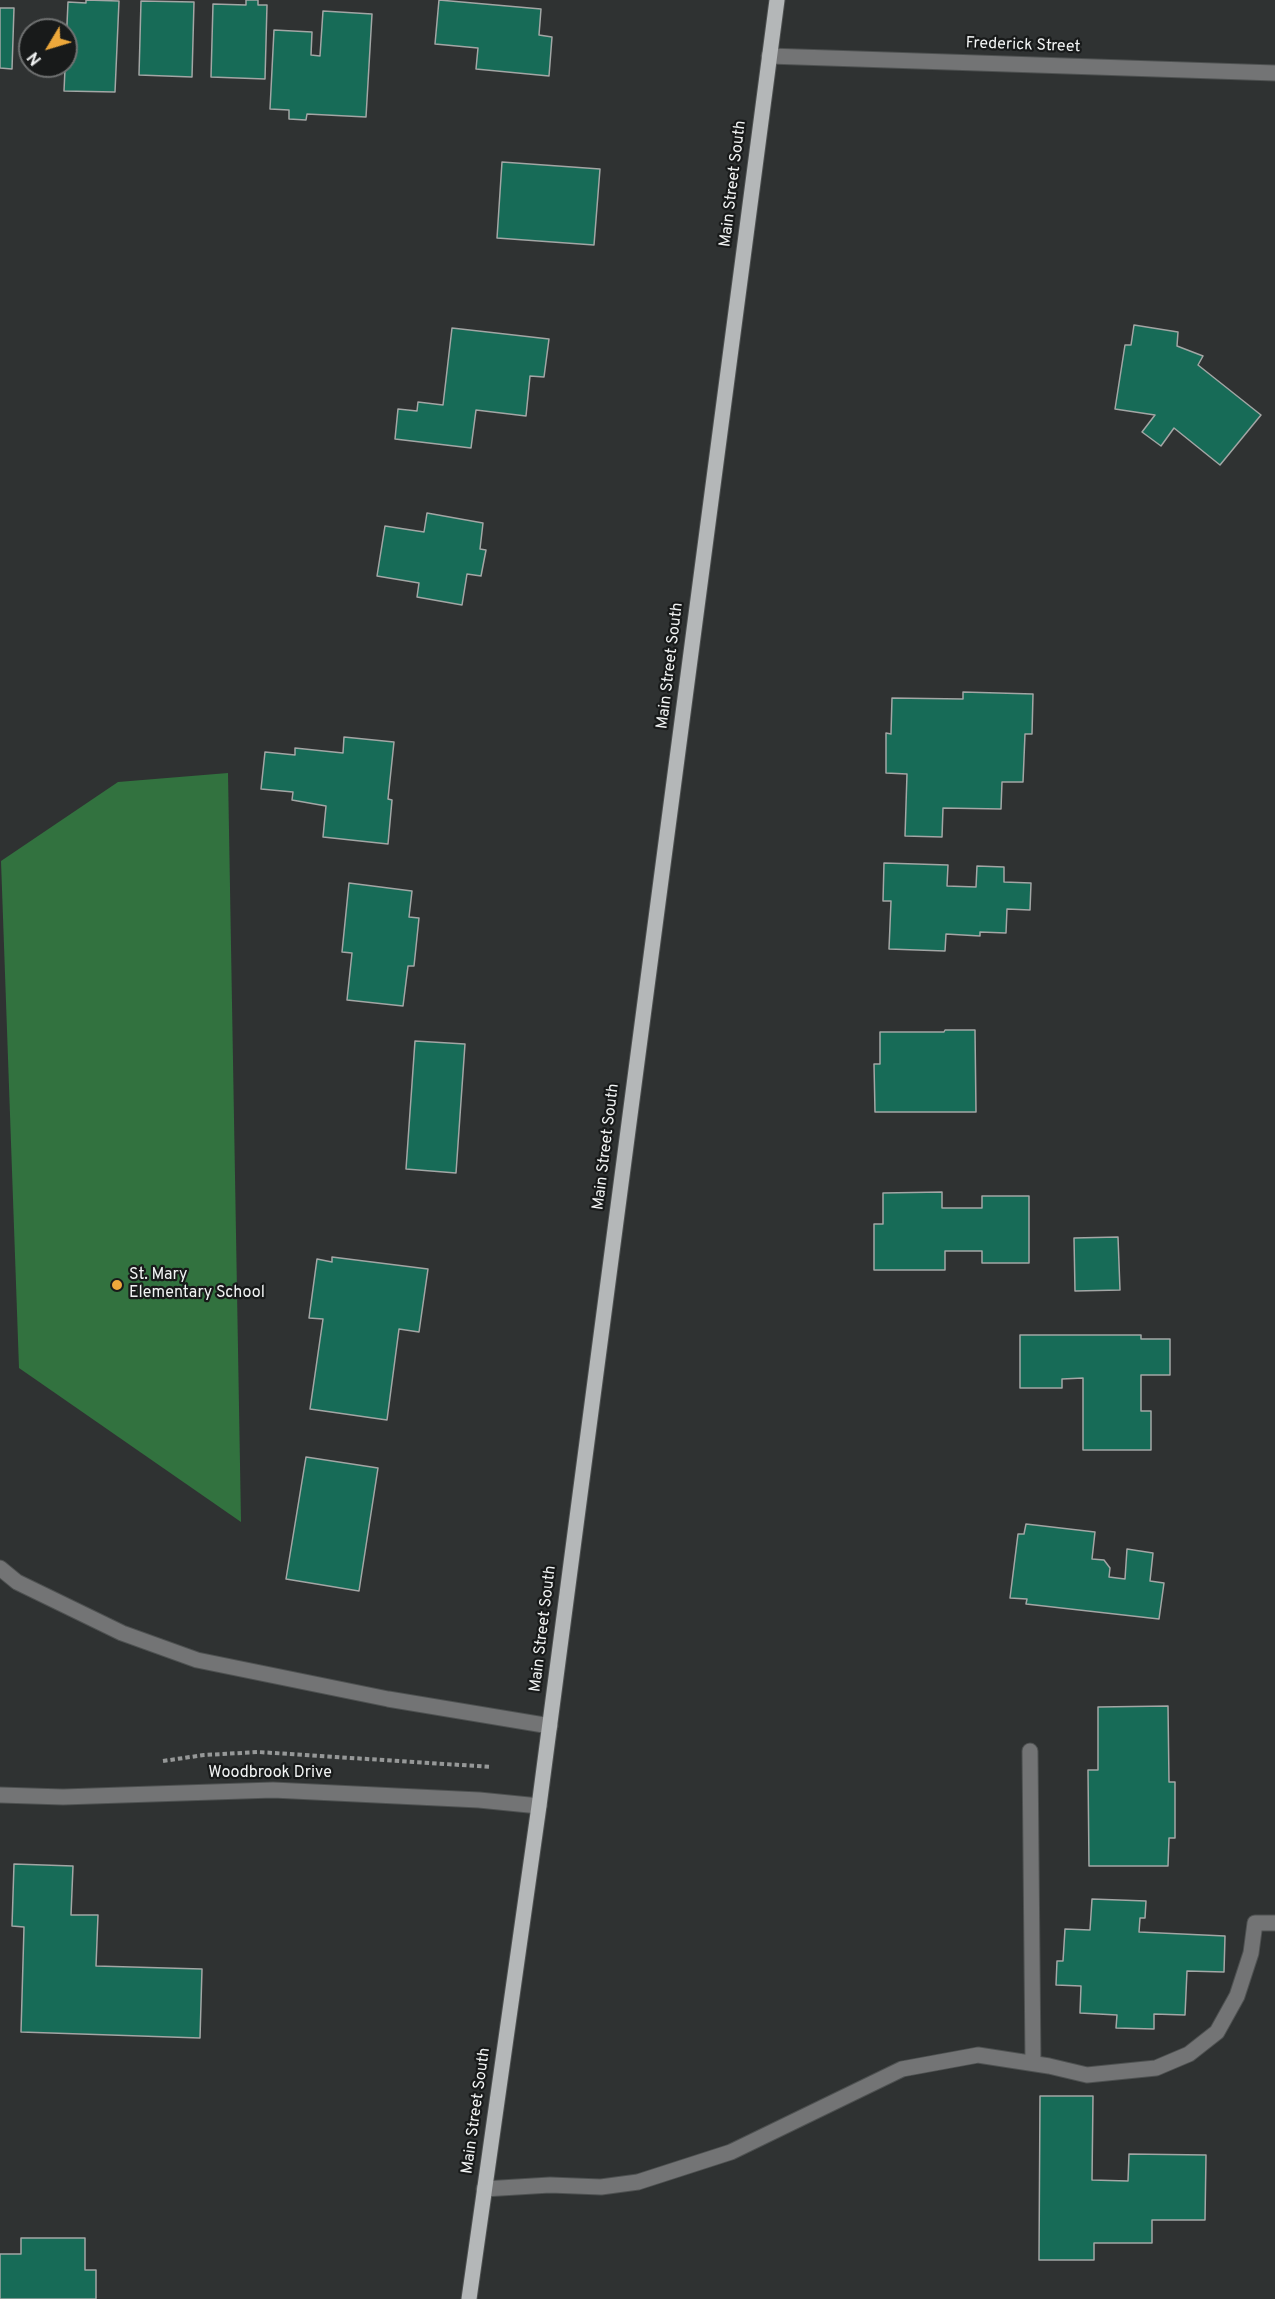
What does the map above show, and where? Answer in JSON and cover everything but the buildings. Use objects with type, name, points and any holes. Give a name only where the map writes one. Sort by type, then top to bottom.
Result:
[{"type":"main road","name":"Main Street South","points":[[468,2299],[550,1726],[777,0]]},
{"type":"street","name":"Frederick Street","points":[[769,56],[1275,73]]},
{"type":"street","points":[[0,1568],[17,1582],[122,1633],[197,1660],[388,1699],[550,1726]]},
{"type":"street","points":[[1030,1751],[1032,2063]]},
{"type":"street","name":"Woodbrook Drive","points":[[0,1795],[63,1797],[273,1790],[488,1800],[539,1806]]},
{"type":"street","points":[[484,2189],[550,2186],[601,2187],[638,2182],[731,2152],[902,2069],[978,2055],[1032,2063],[1087,2075],[1156,2068],[1189,2054],[1217,2032],[1237,1996],[1251,1953],[1255,1923],[1275,1923]]},
{"type":"green space","name":"St. Mary Elementary School","points":[[228,773],[241,1522],[19,1368],[1,861],[118,782]]},
{"type":"place","name":"St. Mary Elementary School","points":[[117,1285]]}]
